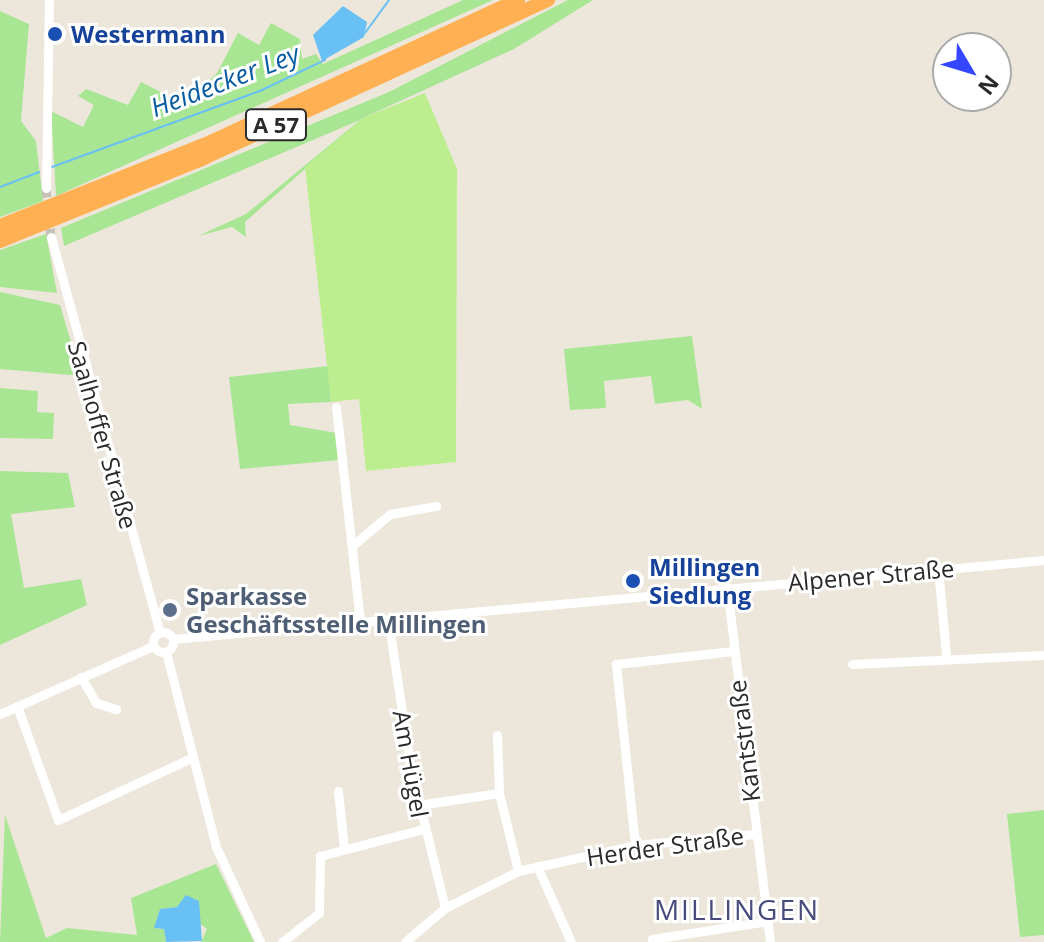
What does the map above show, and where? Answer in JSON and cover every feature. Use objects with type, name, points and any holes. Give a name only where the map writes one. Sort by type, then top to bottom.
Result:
[{"type":"highway","name":"A 57","points":[[0,226],[204,145],[518,0]]},
{"type":"highway","name":"A 57","points":[[0,241],[204,158],[548,0]]},
{"type":"street","points":[[46,188],[49,0]]},
{"type":"street","name":"Saalhoffer Straße","points":[[51,237],[160,632]]},
{"type":"street","points":[[336,407],[360,621]]},
{"type":"street","points":[[352,546],[390,514],[436,506]]},
{"type":"street","name":"Alpener Straße","points":[[173,639],[1044,560]]},
{"type":"street","points":[[938,569],[946,654]]},
{"type":"street","name":"Kantstraße","points":[[727,587],[770,942]]},
{"type":"street","name":"Am Hügel","points":[[388,619],[418,805],[445,908]]},
{"type":"street","points":[[0,714],[153,646],[160,632],[173,639],[166,652],[191,758],[236,902],[260,942]]},
{"type":"street","points":[[153,646],[166,652]]},
{"type":"street","points":[[635,845],[616,664],[733,651]]},
{"type":"street","points":[[852,664],[946,654],[1044,655]]},
{"type":"street","points":[[81,677],[96,703],[116,709]]},
{"type":"street","points":[[17,706],[58,820],[191,758]]},
{"type":"street","points":[[497,735],[499,793],[518,871]]},
{"type":"street","points":[[338,791],[344,849]]},
{"type":"street","points":[[418,805],[499,793]]},
{"type":"street","points":[[282,942],[319,913],[316,859],[423,829]]},
{"type":"street","name":"Herder Straße","points":[[405,942],[445,908],[518,871],[635,845],[756,834]]},
{"type":"street","points":[[537,866],[571,942]]},
{"type":"street","points":[[652,939],[768,921]]},
{"type":"green space","points":[[463,0],[493,0],[56,196],[51,111],[83,127],[94,105],[78,96],[86,89],[128,105],[141,82],[182,103],[190,87],[199,91],[217,73],[238,33],[259,45],[271,23],[300,39],[302,59],[316,54],[323,64]]},
{"type":"green space","points":[[568,0],[593,0],[514,49],[363,118],[245,222],[246,237],[232,227],[198,236],[246,214],[360,120],[64,246],[61,228],[389,92]]},
{"type":"green space","points":[[0,11],[29,24],[21,121],[36,141],[43,201],[0,217]]},
{"type":"green space","points":[[425,93],[457,169],[456,462],[366,471],[359,399],[331,402],[305,167],[363,118]]},
{"type":"green space","points":[[46,234],[57,293],[0,287],[0,250]]},
{"type":"green space","points":[[0,292],[60,305],[81,376],[0,369]]},
{"type":"green space","points":[[692,336],[702,409],[688,400],[655,404],[651,376],[604,381],[606,408],[570,410],[564,349]]},
{"type":"green space","points":[[328,366],[331,402],[288,404],[290,425],[337,433],[340,460],[240,469],[229,377]]},
{"type":"green space","points":[[0,388],[38,391],[37,412],[54,413],[53,439],[0,438]]},
{"type":"green space","points":[[0,471],[68,473],[75,507],[11,514],[24,588],[81,579],[87,605],[0,645]]},
{"type":"green space","points":[[1044,810],[1044,935],[1020,937],[1007,814]]},
{"type":"green space","points":[[5,815],[46,938],[67,928],[137,935],[131,898],[216,864],[254,942],[201,942],[207,929],[177,907],[160,909],[155,928],[164,929],[166,942],[0,942]]},
{"type":"water","points":[[343,6],[367,22],[364,37],[322,61],[313,35]]},
{"type":"water","points":[[186,895],[199,901],[202,941],[166,942],[164,929],[154,928],[160,909],[177,907]]},
{"type":"waterway","name":"Heidecker Ley","points":[[365,33],[389,0]]},
{"type":"waterway","name":"Heidecker Ley","points":[[52,167],[262,90],[325,60]]},
{"type":"waterway","points":[[0,187],[39,172]]},
{"type":"tunnel","points":[[46,188],[51,237]]},
{"type":"place","name":"Westermann","points":[[55,34]]},
{"type":"place","name":"Millingen Siedlung","points":[[633,581]]},
{"type":"place","name":"Sparkasse Geschäftsstelle Millingen","points":[[170,610]]},
{"type":"district","name":"MILLINGEN","points":[[737,909]]}]
